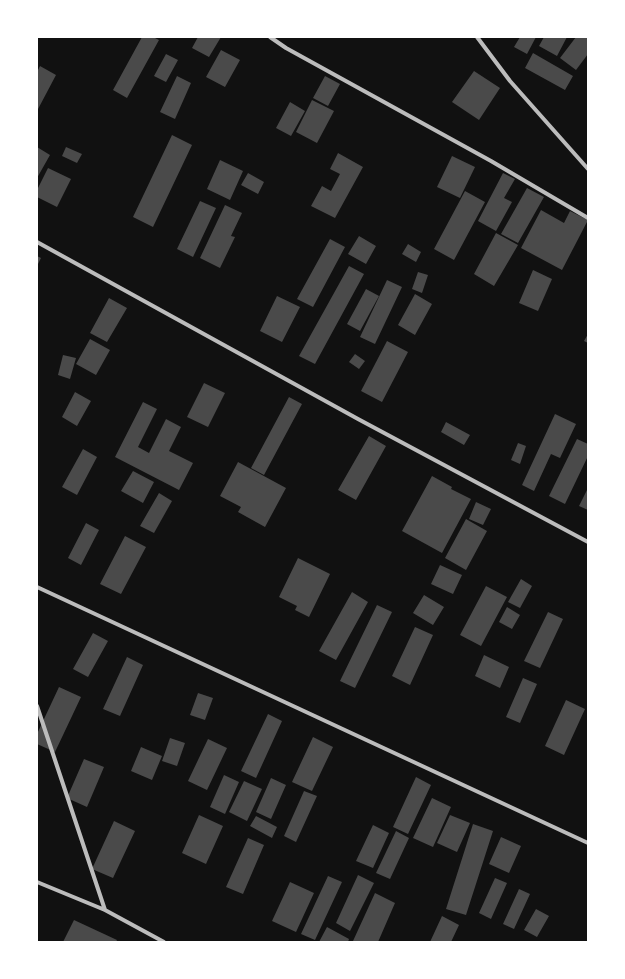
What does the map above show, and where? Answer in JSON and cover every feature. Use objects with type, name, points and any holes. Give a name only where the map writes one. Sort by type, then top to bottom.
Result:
[{"type":"street","points":[[270,37],[286,48],[491,161],[588,218]]},
{"type":"street","points":[[477,37],[510,81],[588,168]]},
{"type":"street","points":[[37,242],[358,419],[588,542]]},
{"type":"street","points":[[37,587],[588,843]]},
{"type":"street","points":[[37,706],[105,910]]},
{"type":"street","points":[[37,882],[105,910],[159,941]]},
{"type":"building","points":[[142,37],[153,37],[159,40],[127,98],[113,90]]},
{"type":"building","points":[[198,37],[221,37],[209,57],[192,48]]},
{"type":"building","points":[[520,37],[536,37],[527,54],[514,47]]},
{"type":"building","points":[[544,37],[567,37],[557,56],[539,46]]},
{"type":"building","points":[[576,37],[588,37],[588,54],[576,70],[560,58]]},
{"type":"building","points":[[221,50],[240,60],[225,87],[206,77]]},
{"type":"building","points":[[533,53],[573,76],[565,90],[525,68]]},
{"type":"building","points":[[166,54],[178,60],[166,82],[154,76]]},
{"type":"building","points":[[40,66],[56,75],[37,111],[37,72]]},
{"type":"building","points":[[474,71],[500,88],[479,120],[452,102]]},
{"type":"building","points":[[177,76],[191,83],[175,119],[160,112]]},
{"type":"building","points":[[325,76],[340,84],[328,106],[313,98]]},
{"type":"building","points":[[312,100],[334,111],[317,143],[296,132]]},
{"type":"building","points":[[290,102],[305,111],[291,136],[276,128]]},
{"type":"building","points":[[172,135],[192,145],[153,227],[133,217]]},
{"type":"building","points":[[37,147],[50,155],[37,178]]},
{"type":"building","points":[[66,147],[82,154],[77,163],[62,156]]},
{"type":"building","points":[[338,153],[363,167],[335,218],[311,206],[322,186],[331,191],[340,174],[330,169]]},
{"type":"building","points":[[452,156],[475,167],[460,198],[437,187]]},
{"type":"building","points":[[220,160],[243,171],[230,200],[207,189]]},
{"type":"building","points":[[48,168],[71,179],[57,207],[37,197],[37,190]]},
{"type":"building","points":[[248,173],[264,182],[258,194],[241,185]]},
{"type":"building","points":[[503,173],[515,179],[504,198],[512,202],[496,231],[478,221]]},
{"type":"building","points":[[527,188],[544,197],[518,243],[501,234]]},
{"type":"building","points":[[465,191],[485,202],[454,260],[434,249]]},
{"type":"building","points":[[200,201],[216,208],[193,257],[177,249]]},
{"type":"building","points":[[225,205],[242,213],[231,236],[235,237],[220,268],[200,258]]},
{"type":"building","points":[[541,210],[564,223],[570,211],[588,220],[562,270],[521,248]]},
{"type":"building","points":[[496,233],[518,245],[494,286],[474,274]]},
{"type":"building","points":[[359,236],[376,246],[366,264],[348,254]]},
{"type":"building","points":[[330,239],[345,247],[313,307],[297,299]]},
{"type":"building","points":[[408,244],[421,252],[416,262],[402,254]]},
{"type":"building","points":[[37,256],[41,258],[37,266]]},
{"type":"building","points":[[349,266],[364,274],[315,364],[299,356]]},
{"type":"building","points":[[533,270],[552,279],[538,311],[519,303]]},
{"type":"building","points":[[418,272],[428,275],[422,293],[412,289]]},
{"type":"building","points":[[387,280],[402,287],[375,344],[360,337]]},
{"type":"building","points":[[366,289],[379,296],[360,331],[347,324]]},
{"type":"building","points":[[415,294],[432,304],[415,335],[398,325]]},
{"type":"building","points":[[277,296],[300,307],[282,342],[260,331]]},
{"type":"building","points":[[109,298],[127,308],[107,342],[90,333]]},
{"type":"building","points":[[588,334],[588,343],[584,341]]},
{"type":"building","points":[[90,339],[110,350],[96,375],[76,364]]},
{"type":"building","points":[[387,341],[408,352],[382,402],[361,391]]},
{"type":"building","points":[[355,354],[365,361],[359,369],[349,362]]},
{"type":"building","points":[[63,355],[76,358],[70,379],[58,375]]},
{"type":"building","points":[[204,383],[225,393],[208,427],[187,417]]},
{"type":"building","points":[[75,392],[91,401],[77,426],[62,417]]},
{"type":"building","points":[[289,397],[302,404],[264,475],[251,468]]},
{"type":"building","points":[[143,402],[157,409],[138,447],[149,453],[166,419],[181,427],[169,451],[193,463],[179,490],[115,457]]},
{"type":"building","points":[[555,414],[576,424],[560,458],[551,454],[534,491],[522,485]]},
{"type":"building","points":[[446,422],[470,435],[464,445],[441,432]]},
{"type":"building","points":[[369,436],[386,446],[356,500],[338,490]]},
{"type":"building","points":[[577,439],[588,444],[588,456],[565,504],[549,496]]},
{"type":"building","points":[[518,443],[526,446],[520,464],[511,460]]},
{"type":"building","points":[[83,449],[97,457],[77,495],[62,487]]},
{"type":"building","points":[[238,462],[286,488],[265,527],[238,512],[241,507],[220,496]]},
{"type":"building","points":[[133,471],[154,482],[143,503],[121,491]]},
{"type":"building","points":[[432,476],[452,487],[451,489],[471,499],[442,553],[402,531]]},
{"type":"building","points":[[588,488],[588,510],[579,506]]},
{"type":"building","points":[[159,493],[172,501],[154,533],[140,526]]},
{"type":"building","points":[[476,502],[491,509],[483,525],[469,519]]},
{"type":"building","points":[[466,519],[487,531],[466,570],[445,558]]},
{"type":"building","points":[[86,523],[99,530],[81,565],[68,558]]},
{"type":"building","points":[[125,536],[146,547],[121,594],[100,584]]},
{"type":"building","points":[[298,558],[330,574],[309,617],[295,610],[297,606],[279,597]]},
{"type":"building","points":[[440,565],[462,575],[453,594],[431,584]]},
{"type":"building","points":[[521,579],[532,586],[520,608],[508,602]]},
{"type":"building","points":[[486,586],[507,597],[481,646],[460,635]]},
{"type":"building","points":[[352,592],[368,602],[336,660],[319,651]]},
{"type":"building","points":[[424,595],[444,607],[433,625],[413,613]]},
{"type":"building","points":[[377,605],[392,612],[355,688],[340,681]]},
{"type":"building","points":[[507,607],[520,615],[512,629],[499,622]]},
{"type":"building","points":[[548,612],[563,619],[540,668],[524,661]]},
{"type":"building","points":[[415,627],[433,635],[410,685],[392,676]]},
{"type":"building","points":[[93,633],[108,641],[88,677],[73,669]]},
{"type":"building","points":[[484,655],[509,667],[500,688],[475,676]]},
{"type":"building","points":[[127,657],[143,665],[120,716],[103,709]]},
{"type":"building","points":[[523,678],[537,684],[520,723],[506,717]]},
{"type":"building","points":[[59,687],[81,697],[55,752],[37,744],[37,734]]},
{"type":"building","points":[[198,693],[213,698],[205,720],[190,715]]},
{"type":"building","points":[[566,700],[585,709],[564,755],[545,746]]},
{"type":"building","points":[[268,714],[282,721],[256,778],[241,771]]},
{"type":"building","points":[[313,737],[333,747],[312,791],[292,782]]},
{"type":"building","points":[[170,738],[185,743],[177,766],[162,761]]},
{"type":"building","points":[[208,739],[227,748],[207,790],[188,781]]},
{"type":"building","points":[[141,747],[162,756],[152,780],[131,771]]},
{"type":"building","points":[[84,759],[104,767],[87,807],[67,798]]},
{"type":"building","points":[[224,775],[239,782],[225,814],[210,807]]},
{"type":"building","points":[[416,777],[431,785],[408,834],[393,827]]},
{"type":"building","points":[[271,778],[286,785],[271,819],[256,812]]},
{"type":"building","points":[[244,781],[262,789],[247,821],[229,812]]},
{"type":"building","points":[[304,791],[317,796],[296,842],[284,836]]},
{"type":"building","points":[[432,798],[451,807],[433,847],[413,838]]},
{"type":"building","points":[[199,815],[223,826],[206,864],[182,853]]},
{"type":"building","points":[[450,815],[470,823],[457,852],[437,843]]},
{"type":"building","points":[[256,816],[277,827],[272,838],[250,826]]},
{"type":"building","points":[[114,821],[135,831],[113,878],[92,869]]},
{"type":"building","points":[[473,824],[493,831],[466,915],[446,909]]},
{"type":"building","points":[[373,825],[389,833],[373,868],[356,861]]},
{"type":"building","points":[[396,831],[409,838],[390,879],[376,873]]},
{"type":"building","points":[[501,837],[521,846],[509,873],[489,864]]},
{"type":"building","points":[[248,838],[264,845],[243,894],[226,887]]},
{"type":"building","points":[[358,875],[374,883],[350,931],[336,923]]},
{"type":"building","points":[[328,876],[342,882],[315,940],[301,934]]},
{"type":"building","points":[[495,878],[507,883],[491,919],[479,913]]},
{"type":"building","points":[[290,882],[314,893],[296,932],[272,921]]},
{"type":"building","points":[[519,889],[530,894],[514,929],[503,924]]},
{"type":"building","points":[[375,893],[395,903],[378,942],[353,941]]},
{"type":"building","points":[[536,909],[549,916],[537,937],[524,930]]},
{"type":"building","points":[[442,916],[459,925],[451,942],[430,942]]},
{"type":"building","points":[[74,920],[117,940],[116,942],[63,942]]},
{"type":"building","points":[[327,927],[349,939],[348,942],[319,942]]}]
